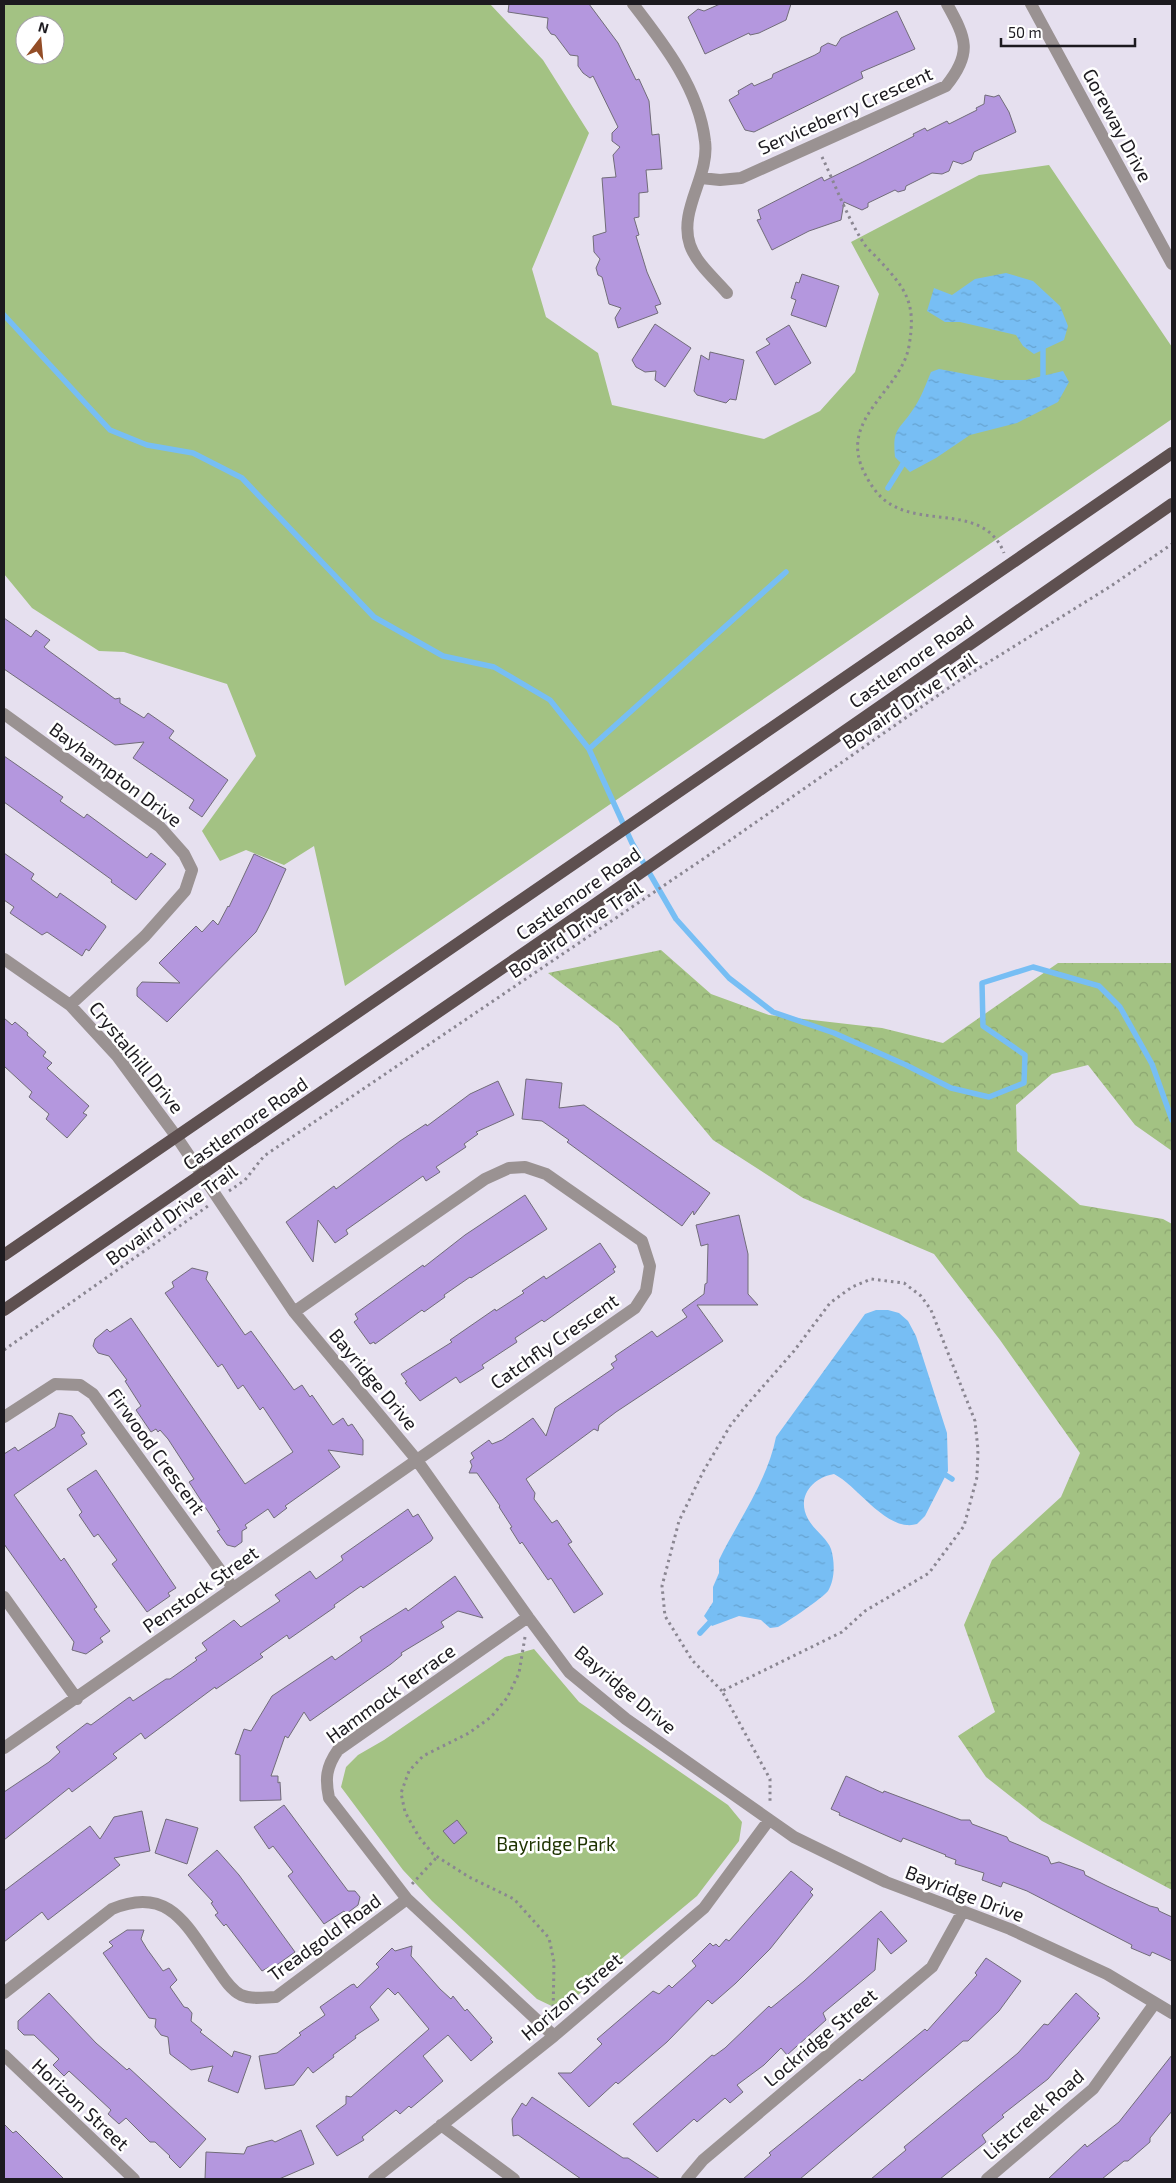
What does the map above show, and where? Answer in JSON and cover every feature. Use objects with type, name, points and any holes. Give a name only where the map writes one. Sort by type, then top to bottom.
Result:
[{"type":"main road","name":"Castlemore Road","points":[[4,1255],[1172,453]]},
{"type":"main road","name":"Castlemore Road","points":[[4,1310],[594,905],[698,831],[1172,504]]},
{"type":"street","points":[[636,4],[676,62],[695,103],[706,142],[701,178],[686,223],[690,245],[699,260],[727,293]]},
{"type":"street","name":"Serviceberry Crescent","points":[[701,178],[720,180],[741,178],[946,86],[959,71],[964,48],[962,32],[947,4]]},
{"type":"street","name":"Goreway Drive","points":[[1031,4],[1172,264]]},
{"type":"street","name":"Bayhampton Drive","points":[[4,714],[160,827],[184,854],[192,870],[185,890],[145,936],[70,1005]]},
{"type":"street","name":"Crystalhill Drive","points":[[4,959],[70,1005],[117,1056],[203,1174]]},
{"type":"street","name":"Catchfly Crescent","points":[[294,1312],[485,1180],[510,1168],[524,1168],[546,1174],[642,1241],[650,1266],[646,1291],[635,1308],[416,1459]]},
{"type":"street","name":"Bayridge Drive","points":[[203,1174],[217,1199],[294,1312],[416,1459],[569,1672],[626,1719],[794,1837],[886,1882],[1010,1929],[1107,1974],[1172,2013]]},
{"type":"street","name":"Firwood Crescent","points":[[4,1417],[55,1384],[80,1385],[93,1394],[233,1588]]},
{"type":"street","name":"Penstock Street","points":[[4,1748],[77,1699],[416,1459]]},
{"type":"street","points":[[4,1597],[77,1699]]},
{"type":"street","name":"Hammock Terrace","points":[[528,1617],[338,1750],[330,1762],[325,1780],[329,1798],[405,1896],[554,2036]]},
{"type":"street","name":"Horizon Street","points":[[374,2179],[554,2036],[704,1908],[769,1820]]},
{"type":"street","name":"Treadgold Road","points":[[4,1993],[112,1909],[126,1904],[146,1901],[165,1906],[180,1917],[227,1984],[241,1995],[253,1998],[276,1997],[405,1896]]},
{"type":"street","name":"Lockridge Street","points":[[687,2179],[703,2160],[932,1967],[963,1911]]},
{"type":"street","name":"Listcreek Road","points":[[987,2179],[1093,2089],[1155,2003]]},
{"type":"street","name":"Horizon Street","points":[[4,2055],[134,2179]]},
{"type":"street","points":[[441,2125],[514,2179]]},
{"type":"path","points":[[816,145],[863,242],[907,293],[912,321],[909,348],[897,374],[867,414],[860,433],[858,453],[864,472],[874,490],[891,505],[986,529],[999,541],[1010,564]]},
{"type":"path","name":"Bovaird Drive Trail","points":[[4,1350],[245,1180],[264,1156],[706,857],[960,680],[1111,586],[1172,544]]},
{"type":"path","points":[[722,1691],[842,1632],[865,1611],[929,1573],[964,1526],[977,1477],[978,1450],[975,1421],[931,1310],[921,1296],[904,1283],[871,1279],[852,1287],[830,1304],[794,1351],[730,1426],[703,1472],[679,1521],[662,1586],[664,1616],[692,1660],[722,1691],[770,1778],[769,1820]]},
{"type":"path","points":[[528,1617],[519,1673],[507,1698],[491,1717],[469,1733],[423,1756],[409,1771],[401,1793],[405,1812],[419,1837],[437,1857],[469,1877],[514,1898],[549,1938],[554,1962],[554,2036]]},
{"type":"path","points":[[405,1896],[437,1857]]},
{"type":"green space","points":[[4,4],[490,4],[543,60],[589,133],[532,269],[546,317],[598,353],[612,405],[764,439],[820,411],[855,372],[879,294],[851,242],[979,175],[1049,165],[1172,347],[1172,419],[345,986],[314,846],[284,865],[246,850],[220,861],[202,831],[256,756],[227,684],[124,652],[99,651],[32,608],[4,574]]},
{"type":"green space","points":[[661,950],[711,994],[769,1015],[882,1028],[943,1043],[1058,963],[1172,963],[1172,1151],[1135,1125],[1088,1065],[1052,1074],[1016,1105],[1017,1151],[1080,1205],[1163,1219],[1172,1224],[1172,1890],[1042,1821],[986,1777],[958,1736],[995,1712],[964,1625],[992,1560],[1061,1497],[1080,1453],[1000,1340],[934,1254],[803,1198],[713,1140],[618,1026],[548,973]]},
{"type":"green space","name":"Bayridge Park","points":[[534,1649],[579,1702],[728,1805],[742,1822],[739,1841],[697,1896],[560,2010],[537,1999],[432,1901],[403,1870],[341,1787],[346,1767],[358,1755],[384,1740],[505,1657]]},
{"type":"water","points":[[1006,273],[1033,281],[1060,306],[1068,326],[1064,340],[1034,354],[1023,346],[1016,335],[960,322],[945,322],[927,311],[934,288],[952,295],[975,279]]},
{"type":"water","points":[[939,369],[998,380],[1026,380],[1063,371],[1069,382],[1058,402],[1017,423],[970,435],[936,458],[910,472],[895,457],[896,434],[917,404],[931,372]]},
{"type":"water","points":[[876,1310],[888,1310],[899,1313],[908,1321],[916,1336],[947,1433],[948,1471],[925,1516],[917,1524],[906,1525],[895,1522],[873,1507],[834,1474],[826,1476],[813,1484],[808,1490],[804,1503],[808,1519],[827,1541],[831,1549],[834,1571],[828,1591],[813,1604],[778,1627],[770,1628],[761,1620],[739,1616],[712,1626],[704,1616],[713,1602],[713,1587],[719,1573],[719,1560],[759,1485],[772,1454],[776,1437],[865,1314]]},
{"type":"building","points":[[509,4],[589,4],[618,43],[636,80],[639,79],[649,101],[652,135],[659,134],[662,169],[646,170],[648,192],[639,193],[639,217],[634,218],[639,235],[636,236],[647,272],[661,304],[655,306],[658,313],[618,328],[615,318],[621,308],[609,304],[602,277],[598,275],[596,268],[600,259],[594,252],[593,236],[606,232],[602,178],[616,177],[613,155],[620,147],[612,141],[612,133],[618,127],[593,76],[590,78],[583,73],[578,66],[578,56],[570,55],[555,35],[551,34],[547,28],[548,18],[508,12]]},
{"type":"building","points":[[720,4],[791,4],[786,20],[759,33],[750,35],[749,33],[705,54],[688,17],[698,9],[704,11]]},
{"type":"building","points":[[897,11],[915,49],[861,72],[863,78],[754,132],[745,130],[729,100],[739,94],[738,91],[752,83],[754,86],[772,78],[773,74],[820,52],[821,47],[828,43],[836,46],[841,38]]},
{"type":"building","points":[[985,95],[994,97],[999,95],[1009,112],[1016,132],[974,152],[971,160],[962,164],[953,161],[949,171],[942,174],[932,173],[906,186],[905,190],[898,192],[895,190],[868,203],[868,207],[862,210],[844,202],[841,220],[809,231],[772,250],[757,220],[761,219],[758,210],[822,177],[824,181],[859,164],[914,136],[913,134],[925,128],[927,131],[947,121],[949,124],[977,110],[976,108],[984,104]]},
{"type":"building","points":[[802,274],[839,286],[826,327],[791,315],[796,300],[791,298],[796,282],[799,283]]},
{"type":"building","points":[[655,324],[691,348],[665,387],[655,380],[656,371],[645,372],[636,367],[632,360]]},
{"type":"building","points":[[789,325],[811,363],[775,385],[756,352],[770,344],[766,339]]},
{"type":"building","points":[[710,352],[744,360],[736,400],[730,399],[726,403],[697,395],[694,391],[701,355],[709,360]]},
{"type":"building","points":[[4,618],[31,637],[36,630],[50,640],[44,647],[49,651],[115,699],[120,698],[120,703],[144,718],[148,713],[174,731],[169,738],[228,780],[202,817],[189,808],[194,800],[133,758],[144,742],[115,745],[4,669]]},
{"type":"building","points":[[4,756],[63,797],[60,801],[84,818],[87,814],[147,858],[151,853],[166,864],[136,900],[111,882],[112,880],[4,802]]},
{"type":"building","points":[[4,853],[34,874],[31,879],[57,898],[60,893],[105,925],[106,927],[89,951],[86,949],[82,956],[47,932],[42,935],[10,913],[14,907],[4,900]]},
{"type":"building","points":[[254,854],[286,869],[268,909],[256,932],[167,1022],[137,996],[137,988],[142,982],[180,983],[159,963],[196,926],[202,932],[213,920],[218,925],[229,907]]},
{"type":"building","points":[[4,1018],[12,1025],[15,1022],[28,1033],[27,1035],[46,1052],[43,1056],[52,1063],[47,1068],[89,1106],[83,1113],[87,1115],[67,1138],[46,1119],[49,1114],[29,1097],[32,1092],[4,1066]]},
{"type":"building","points":[[526,1079],[562,1083],[559,1108],[584,1105],[710,1193],[694,1215],[693,1211],[682,1226],[567,1142],[569,1140],[542,1121],[522,1119]]},
{"type":"building","points":[[498,1081],[514,1115],[476,1132],[478,1134],[464,1144],[466,1147],[436,1167],[440,1172],[426,1181],[423,1176],[346,1230],[348,1234],[335,1243],[318,1220],[313,1262],[286,1222],[334,1186],[336,1189],[400,1141],[426,1124],[427,1126],[470,1094]]},
{"type":"building","points":[[525,1195],[547,1229],[470,1277],[424,1312],[422,1310],[375,1344],[374,1342],[370,1344],[354,1322],[358,1319],[355,1314],[423,1265],[424,1267],[465,1235]]},
{"type":"building","points":[[739,1215],[748,1254],[748,1294],[758,1305],[697,1305],[723,1341],[616,1412],[599,1425],[598,1431],[594,1429],[526,1479],[535,1493],[534,1499],[552,1523],[557,1520],[572,1542],[568,1544],[603,1594],[574,1613],[551,1578],[548,1580],[522,1542],[520,1544],[500,1506],[477,1473],[469,1473],[472,1466],[470,1461],[474,1458],[471,1453],[489,1440],[492,1444],[502,1440],[533,1418],[546,1436],[555,1408],[614,1368],[611,1364],[617,1360],[615,1356],[652,1331],[657,1337],[687,1317],[682,1310],[704,1294],[705,1284],[707,1283],[708,1244],[701,1246],[696,1225]]},
{"type":"building","points":[[600,1243],[616,1267],[613,1269],[615,1272],[544,1322],[542,1320],[515,1338],[517,1342],[482,1365],[484,1368],[460,1383],[456,1377],[420,1401],[405,1383],[407,1382],[401,1374],[452,1342],[450,1340],[495,1309],[496,1311],[524,1293],[522,1291],[544,1276],[546,1279]]},
{"type":"building","points":[[192,1268],[208,1272],[206,1279],[245,1335],[251,1331],[294,1390],[302,1385],[310,1397],[312,1395],[333,1425],[343,1418],[348,1426],[352,1424],[363,1440],[363,1455],[328,1450],[340,1467],[285,1506],[287,1508],[274,1518],[268,1509],[245,1525],[247,1528],[242,1531],[242,1542],[235,1547],[227,1545],[217,1531],[220,1530],[189,1482],[194,1479],[168,1439],[160,1430],[158,1432],[156,1429],[151,1432],[136,1410],[141,1406],[125,1381],[127,1380],[109,1356],[98,1353],[93,1346],[95,1339],[107,1329],[110,1332],[131,1318],[245,1484],[293,1452],[263,1407],[260,1410],[243,1385],[238,1389],[222,1364],[218,1367],[165,1293],[174,1287],[172,1282]]},
{"type":"building","points":[[59,1413],[72,1416],[85,1433],[81,1435],[87,1444],[14,1495],[61,1561],[64,1558],[97,1607],[94,1609],[110,1631],[100,1638],[103,1642],[86,1654],[72,1650],[74,1642],[4,1544],[4,1454],[15,1447],[18,1451],[55,1427]]},
{"type":"building","points":[[96,1470],[176,1588],[168,1593],[170,1596],[147,1612],[112,1564],[117,1560],[98,1534],[94,1537],[79,1515],[82,1512],[67,1489]]},
{"type":"building","points":[[408,1509],[413,1517],[418,1514],[433,1538],[431,1541],[363,1588],[361,1586],[289,1639],[287,1635],[260,1654],[263,1657],[216,1689],[215,1687],[145,1739],[141,1733],[113,1754],[117,1758],[72,1792],[69,1788],[4,1840],[4,1792],[49,1762],[60,1752],[56,1747],[87,1723],[91,1725],[128,1698],[130,1697],[133,1701],[166,1679],[170,1679],[197,1660],[195,1658],[207,1650],[202,1643],[234,1620],[241,1627],[280,1601],[275,1595],[310,1571],[316,1579],[343,1560],[341,1556]]},
{"type":"building","points":[[455,1576],[483,1618],[458,1611],[441,1622],[444,1627],[401,1653],[402,1655],[391,1664],[310,1721],[304,1712],[288,1738],[285,1736],[271,1776],[278,1776],[281,1800],[240,1801],[240,1755],[235,1754],[244,1729],[251,1731],[272,1696],[332,1656],[335,1660],[362,1641],[360,1637],[406,1608],[408,1611]]},
{"type":"building","points":[[846,1776],[883,1793],[884,1791],[961,1820],[970,1820],[972,1824],[1007,1837],[1009,1841],[1048,1857],[1051,1864],[1059,1862],[1084,1871],[1085,1875],[1107,1886],[1158,1908],[1159,1911],[1172,1917],[1172,1961],[1152,1952],[1150,1956],[1131,1948],[1132,1945],[1027,1891],[1003,1882],[1001,1887],[982,1880],[984,1873],[955,1864],[956,1860],[946,1855],[903,1838],[901,1842],[839,1815],[840,1813],[831,1809]]},
{"type":"building","points":[[284,1805],[348,1891],[355,1891],[360,1897],[358,1905],[346,1914],[344,1911],[324,1924],[288,1876],[293,1872],[273,1846],[269,1849],[254,1827]]},
{"type":"building","points":[[142,1811],[150,1851],[114,1858],[120,1865],[48,1920],[42,1912],[4,1942],[4,1891],[90,1826],[100,1839],[114,1817]]},
{"type":"building","points":[[166,1819],[198,1828],[187,1864],[155,1853]]},
{"type":"building","points":[[457,1820],[467,1833],[454,1844],[443,1831]]},
{"type":"building","points":[[217,1850],[239,1875],[295,1952],[271,1969],[269,1967],[262,1971],[226,1924],[224,1926],[215,1915],[218,1913],[211,1903],[213,1902],[188,1875]]},
{"type":"building","points":[[791,1871],[813,1889],[810,1892],[813,1895],[770,1949],[712,2004],[708,2000],[667,2042],[618,2084],[616,2082],[589,2107],[558,2073],[571,2073],[602,2044],[597,2039],[653,1991],[659,1994],[669,1985],[672,1988],[696,1966],[692,1961],[710,1943],[713,1946],[716,1944],[719,1947],[726,1939],[729,1941]]},
{"type":"building","points":[[881,1911],[907,1941],[891,1954],[878,1938],[875,1970],[823,2013],[826,2020],[787,2055],[781,2048],[764,2065],[737,2085],[743,2092],[730,2103],[725,2098],[697,2122],[694,2119],[657,2152],[633,2124],[712,2055],[714,2056],[725,2048],[769,2006],[771,2008],[804,1981]]},
{"type":"building","points":[[127,1930],[144,1930],[141,1939],[163,1971],[169,1968],[177,1980],[170,1987],[184,2007],[188,2008],[192,2013],[191,2021],[202,2030],[200,2032],[232,2057],[234,2051],[251,2056],[238,2093],[208,2081],[213,2066],[191,2070],[170,2054],[168,2037],[161,2035],[155,2027],[156,2019],[149,2018],[103,1953],[113,1946],[109,1942]]},
{"type":"building","points":[[412,1946],[411,1956],[440,1989],[451,1999],[453,1996],[465,2011],[467,2009],[492,2038],[490,2039],[493,2042],[471,2061],[448,2035],[423,2056],[443,2081],[411,2108],[409,2106],[400,2114],[396,2110],[362,2137],[364,2140],[337,2156],[316,2126],[346,2104],[346,2096],[351,2097],[429,2029],[398,1992],[395,1995],[388,1988],[370,2007],[379,2020],[355,2036],[356,2038],[313,2073],[308,2067],[294,2085],[265,2089],[259,2056],[277,2053],[301,2035],[299,2033],[325,2015],[320,2007],[351,1985],[354,1984],[357,1988],[379,1967],[376,1964],[392,1948],[395,1951]]},
{"type":"building","points":[[986,1958],[1021,1981],[999,2011],[968,2041],[963,2041],[800,2179],[743,2179],[771,2155],[769,2153],[860,2079],[862,2081],[925,2029],[927,2031],[977,1975],[975,1973]]},
{"type":"building","points":[[49,1993],[96,2043],[127,2070],[129,2068],[206,2139],[180,2168],[155,2142],[150,2142],[126,2118],[119,2124],[108,2114],[111,2110],[69,2071],[64,2076],[53,2065],[59,2059],[34,2035],[24,2035],[18,2029],[18,2021]]},
{"type":"building","points":[[1076,1993],[1099,2014],[1097,2016],[1100,2018],[1048,2079],[1002,2115],[1004,2117],[982,2135],[986,2142],[940,2179],[871,2179],[906,2150],[904,2147],[1018,2053],[1044,2024],[1048,2025]]},
{"type":"building","points":[[1172,2055],[1172,2111],[1150,2138],[1150,2142],[1128,2161],[1124,2161],[1102,2179],[1048,2179],[1085,2144],[1087,2147],[1119,2122]]},
{"type":"building","points":[[532,2097],[623,2158],[628,2158],[660,2179],[581,2179],[518,2135],[513,2136],[512,2119],[522,2103],[526,2106]]},
{"type":"building","points":[[4,2124],[13,2133],[16,2131],[64,2179],[4,2179]]},
{"type":"building","points":[[301,2130],[314,2164],[279,2179],[205,2179],[206,2152],[244,2154],[247,2147],[272,2140],[275,2142]]},
{"type":"waterway","points":[[4,315],[110,430],[147,445],[193,453],[242,478],[374,617],[443,656],[494,667],[550,700],[589,749],[632,843],[676,919],[729,978],[773,1012],[834,1033],[906,1065],[951,1088],[989,1097],[1024,1083],[1025,1055],[983,1026],[982,983],[1033,967],[1099,986],[1120,1007],[1152,1064],[1172,1120]]},
{"type":"waterway","points":[[1040,382],[1043,377],[1043,342]]},
{"type":"waterway","points":[[888,488],[906,459]]},
{"type":"waterway","points":[[589,749],[786,572]]},
{"type":"waterway","points":[[941,1472],[952,1479]]},
{"type":"waterway","points":[[700,1633],[714,1618]]}]
